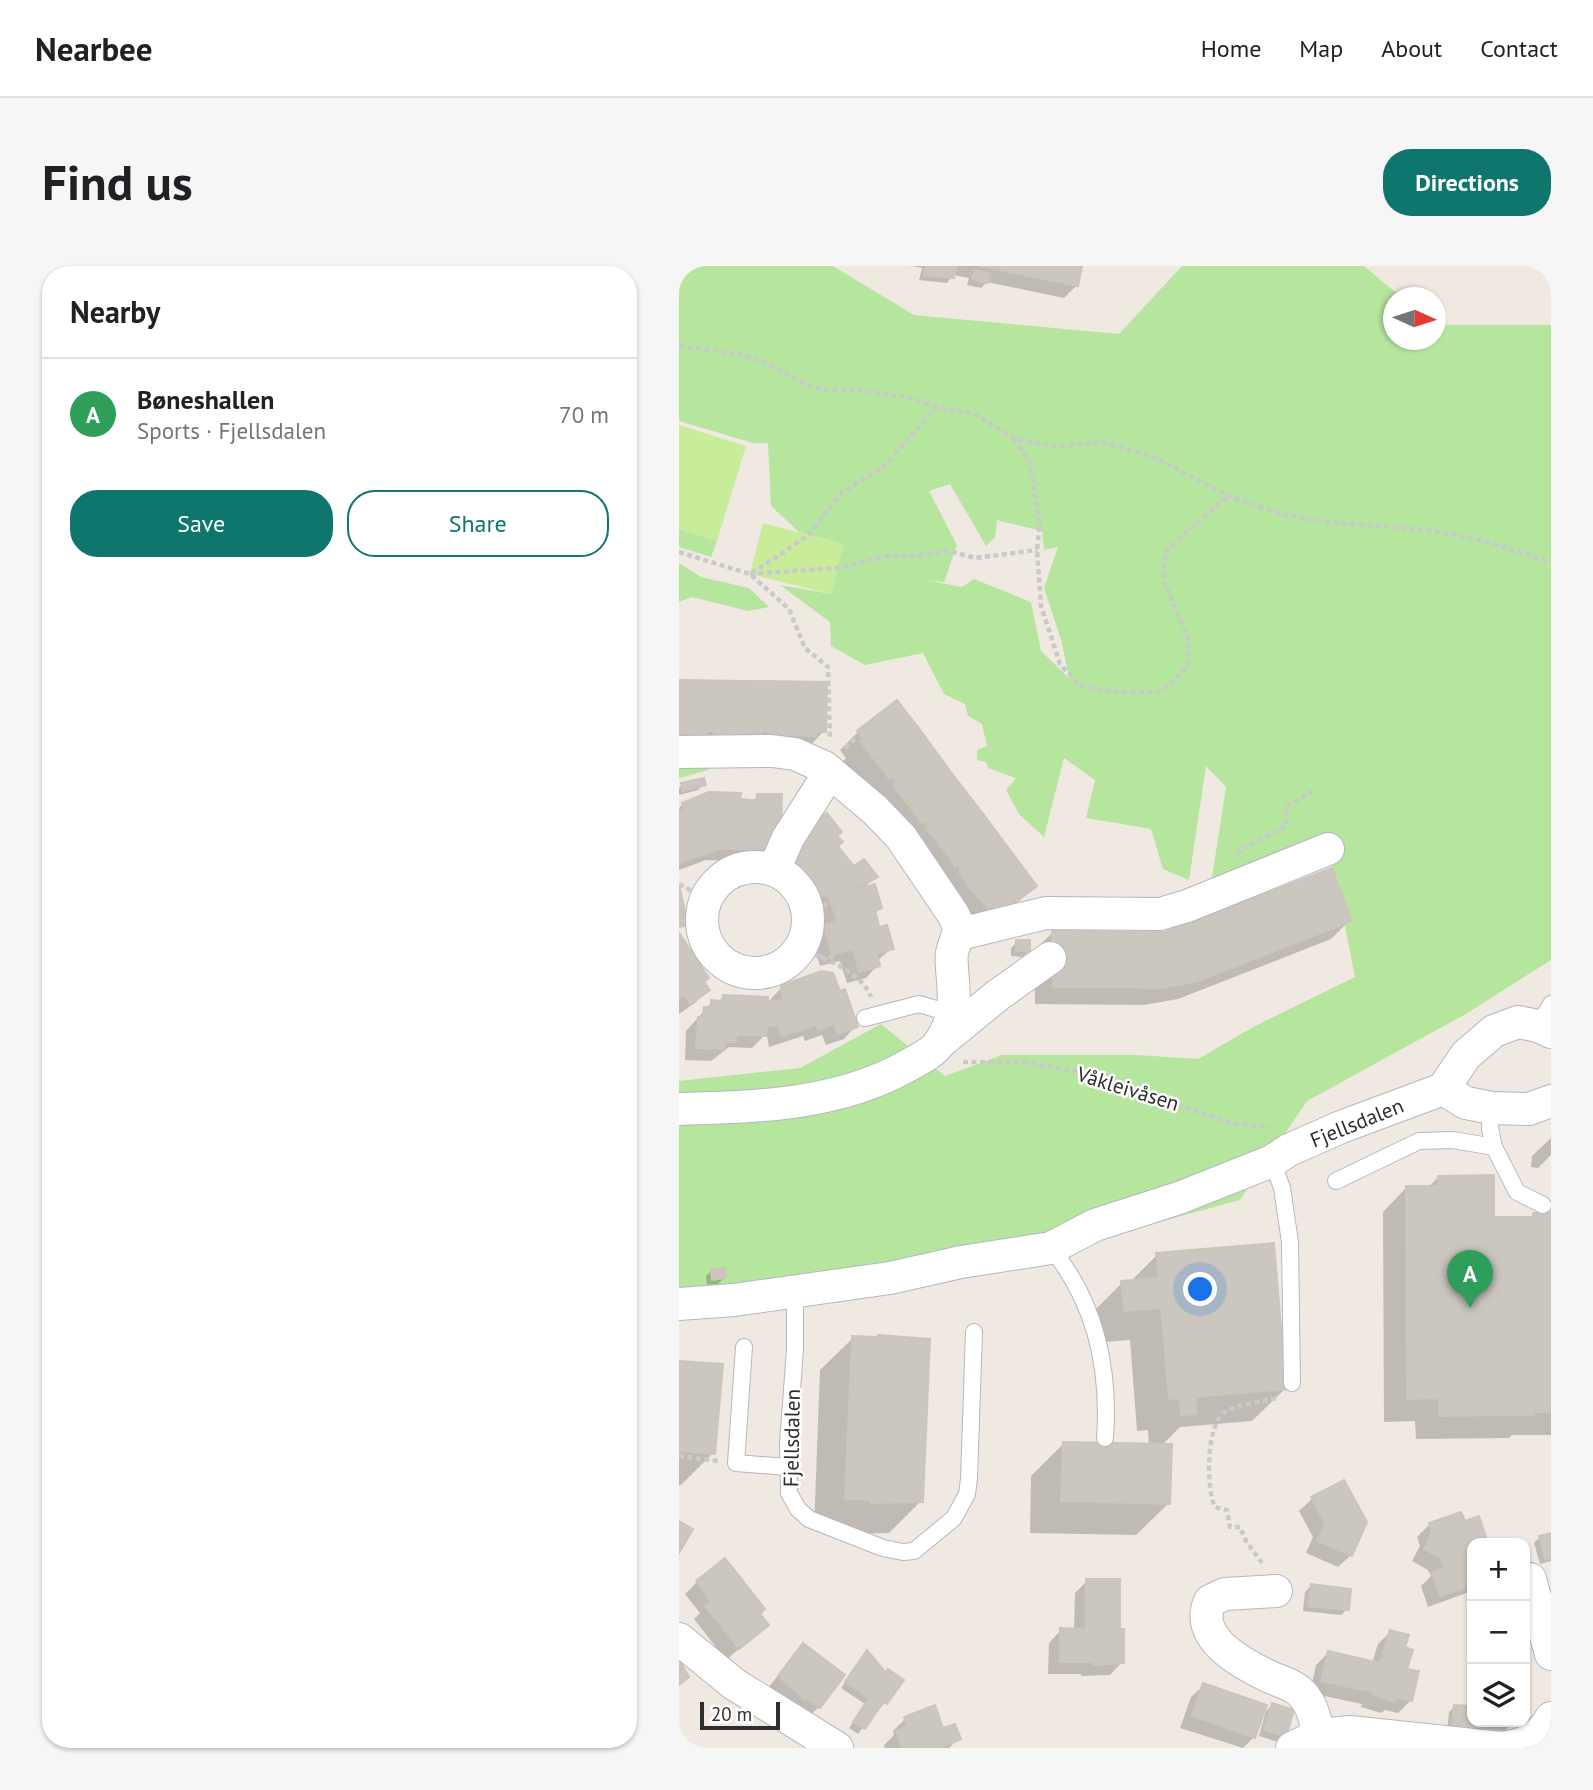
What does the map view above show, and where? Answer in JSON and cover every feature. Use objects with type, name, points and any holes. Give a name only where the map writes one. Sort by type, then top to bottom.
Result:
[{"type":"street","points":[[679,752],[772,751],[795,754],[827,770],[875,810],[901,838],[953,914],[960,934],[951,954],[956,999],[953,1014],[937,1046]]},
{"type":"street","points":[[774,870],[788,838],[827,770]]},
{"type":"street","points":[[960,934],[1046,913],[1160,914],[1328,849]]},
{"type":"street","points":[[748,867],[774,870],[786,877],[804,899],[817,908],[805,938],[809,953],[771,970],[754,973],[737,970],[722,962],[703,933],[702,916],[706,899],[713,887],[734,871],[748,867]]},
{"type":"street","points":[[679,1109],[731,1108],[815,1099],[851,1091],[892,1074],[937,1046],[998,995],[1050,958]]},
{"type":"street","points":[[1547,1021],[1518,1022],[1494,1031],[1467,1055],[1443,1089],[1466,1103],[1492,1108],[1529,1110],[1551,1101]]},
{"type":"street","name":"Fjellsdalen","points":[[679,1304],[796,1292],[890,1278],[961,1262],[1051,1248],[1095,1225],[1179,1198],[1272,1161],[1289,1150],[1341,1127],[1443,1089]]},
{"type":"street","points":[[1530,1578],[1551,1654]]},
{"type":"street","points":[[1265,1580],[1210,1601],[1205,1612],[1206,1627],[1220,1646],[1241,1661],[1297,1689],[1312,1709],[1305,1741],[1350,1732],[1501,1748],[1515,1747],[1529,1741],[1547,1726],[1551,1718]]},
{"type":"street","points":[[679,1639],[734,1684],[837,1748]]},
{"type":"lane","points":[[871,1016],[919,1003],[953,1014]]},
{"type":"lane","points":[[1492,1108],[1490,1128],[1495,1147],[1517,1192],[1543,1205]]},
{"type":"lane","name":"Fjellsdalen","points":[[1336,1181],[1419,1141],[1453,1140],[1495,1147]]},
{"type":"lane","points":[[1272,1161],[1282,1188],[1289,1228],[1293,1383]]},
{"type":"lane","points":[[1051,1248],[1075,1286],[1097,1332],[1104,1367],[1107,1407],[1105,1438]]},
{"type":"lane","name":"Fjellsdalen","points":[[796,1292],[789,1493],[798,1509],[809,1519],[893,1552],[913,1551],[954,1518],[967,1494],[974,1332]]},
{"type":"lane","points":[[744,1347],[736,1463],[788,1467]]},
{"type":"path","points":[[679,346],[739,354],[763,362],[807,385],[826,390],[859,390],[918,400],[937,407],[974,414],[1014,438],[1056,447],[1101,442],[1154,457],[1228,496],[1285,515],[1327,522],[1428,530],[1481,540],[1551,562]]},
{"type":"path","points":[[750,574],[809,535],[840,495],[883,467],[937,407]]},
{"type":"path","points":[[1014,438],[1029,461],[1040,523],[1037,550],[1041,606],[1060,664],[1079,685],[1104,691],[1157,693],[1172,683],[1188,665],[1189,641],[1163,579],[1166,551],[1228,496]]},
{"type":"path","points":[[679,552],[750,574],[838,568],[893,555],[913,556],[949,551],[975,558],[1037,550]]},
{"type":"path","points":[[750,574],[789,609],[805,648],[828,667],[831,733],[827,770]]},
{"type":"path","points":[[1223,891],[1240,850],[1286,826],[1287,806],[1315,790]]},
{"type":"path","points":[[679,884],[706,899]]},
{"type":"path","points":[[809,953],[837,957]]},
{"type":"path","points":[[809,953],[845,969],[866,984],[871,1016]]},
{"type":"path","name":"Våkleivåsen","points":[[937,1046],[953,1062],[1025,1062],[1085,1073],[1231,1123],[1267,1128],[1308,1125],[1316,1139]]},
{"type":"path","points":[[1265,1580],[1263,1563],[1246,1541],[1240,1527],[1230,1527],[1227,1510],[1216,1507],[1212,1500],[1209,1474],[1211,1441],[1215,1425],[1222,1414],[1232,1409],[1290,1395],[1293,1383]]},
{"type":"path","points":[[679,1456],[736,1463]]},
{"type":"green space","points":[[679,266],[833,266],[914,315],[1119,334],[1182,266],[1364,266],[1389,287],[1383,287],[1383,350],[1446,350],[1446,325],[1551,325],[1551,960],[1464,1015],[1307,1101],[1240,1200],[926,1285],[679,1298],[679,1081],[800,1068],[881,1024],[945,1076],[1002,1055],[1138,1055],[1198,1059],[1255,1026],[1355,977],[1328,849],[1209,897],[1226,787],[1206,766],[1189,880],[1163,869],[1151,829],[1086,818],[1095,780],[1064,758],[1044,837],[1019,814],[1006,790],[1016,778],[988,768],[986,762],[977,760],[977,750],[987,746],[982,724],[968,716],[965,704],[944,694],[923,653],[865,665],[831,646],[830,622],[780,585],[831,594],[843,544],[799,532],[771,506],[768,443],[753,443],[679,421]],"holes":[[[950,484],[986,546],[995,537],[997,520],[1042,531],[1044,550],[1058,547],[1044,588],[1062,643],[1069,678],[1041,651],[1031,602],[974,579],[962,587],[926,580],[944,582],[957,545],[929,491]]]},
{"type":"green space","points":[[679,425],[746,446],[717,541],[679,529]]},
{"type":"green space","points":[[763,523],[843,544],[831,594],[750,574]]},
{"type":"green space","points":[[679,529],[717,541],[711,557],[679,547]]},
{"type":"green space","points":[[679,563],[701,577],[749,588],[769,607],[748,611],[692,597],[679,602]]},
{"type":"green space","points":[[679,759],[710,759],[708,770],[679,778]]},
{"type":"building","points":[[926,266],[956,267],[954,278],[924,275]]},
{"type":"building","points":[[981,266],[1082,266],[1078,286]]},
{"type":"building","points":[[974,270],[990,274],[988,283],[972,279]]},
{"type":"building","points":[[679,680],[827,682],[826,732],[816,732],[816,736],[769,735],[768,731],[762,731],[761,735],[714,735],[714,731],[707,731],[707,734],[679,734]]},
{"type":"building","points":[[897,700],[918,727],[875,760],[860,741],[863,739],[857,731]]},
{"type":"building","points":[[918,727],[950,771],[907,803],[893,785],[896,782],[892,777],[889,779],[875,760]]},
{"type":"building","points":[[950,771],[984,815],[941,847],[926,829],[929,827],[925,821],[922,823],[907,803]]},
{"type":"building","points":[[704,778],[706,785],[683,791],[681,783]]},
{"type":"building","points":[[709,792],[741,793],[740,799],[749,800],[748,849],[719,849]]},
{"type":"building","points":[[709,792],[719,849],[693,858],[679,821],[679,811],[684,809],[682,803]]},
{"type":"building","points":[[757,794],[782,794],[781,833],[779,840],[769,840],[768,850],[748,849],[749,800],[757,800]]},
{"type":"building","points":[[827,813],[842,832],[837,836],[843,842],[838,846],[843,853],[804,884],[795,872],[795,848],[800,834]]},
{"type":"building","points":[[984,815],[1016,858],[973,891],[959,872],[961,870],[958,864],[955,866],[941,847]]},
{"type":"building","points":[[679,821],[693,858],[679,864]]},
{"type":"building","points":[[843,853],[854,866],[864,859],[878,877],[831,902],[826,894],[816,899],[804,884]]},
{"type":"building","points":[[1016,858],[1037,886],[997,916],[990,908],[988,910],[973,891]]},
{"type":"building","points":[[1332,868],[1352,921],[1198,981],[1164,988],[1053,987],[1052,931],[1165,932]]},
{"type":"building","points":[[679,884],[683,903],[679,904]]},
{"type":"building","points":[[875,884],[882,908],[875,911],[877,918],[826,933],[824,925],[837,921],[831,902],[856,888],[857,890]]},
{"type":"building","points":[[683,903],[688,925],[679,927],[679,904]]},
{"type":"building","points":[[877,918],[879,927],[887,925],[894,949],[877,953],[880,966],[859,972],[853,949],[832,955],[826,933]]},
{"type":"building","points":[[680,934],[691,951],[700,945],[706,954],[679,971]]},
{"type":"building","points":[[1016,940],[1030,940],[1030,951],[1016,951]]},
{"type":"building","points":[[697,960],[709,978],[704,982],[710,990],[690,1004],[684,995],[679,998],[679,971]]},
{"type":"building","points":[[821,971],[833,973],[840,991],[845,989],[858,1027],[838,1034],[834,1024],[818,1030],[799,979]]},
{"type":"building","points":[[799,979],[816,1025],[781,1036],[774,1001],[783,1000],[781,986]]},
{"type":"building","points":[[723,995],[745,996],[743,1035],[736,1035],[736,1042],[725,1042],[725,1049],[696,1048],[698,1017],[703,1017],[704,1007],[711,1008],[711,1000],[722,1001]]},
{"type":"building","points":[[745,996],[768,997],[768,1002],[774,1001],[778,1025],[767,1027],[766,1036],[743,1035]]},
{"type":"building","points":[[1494,1175],[1494,1217],[1533,1217],[1534,1415],[1439,1416],[1439,1398],[1407,1399],[1406,1186],[1438,1186],[1438,1176]]},
{"type":"building","points":[[1533,1213],[1551,1213],[1551,1412],[1534,1412]]},
{"type":"building","points":[[1274,1243],[1286,1389],[1196,1397],[1196,1414],[1181,1415],[1179,1398],[1169,1399],[1161,1308],[1124,1311],[1121,1281],[1159,1278],[1156,1253]]},
{"type":"building","points":[[725,1268],[726,1278],[712,1280],[711,1269]]},
{"type":"building","points":[[852,1336],[930,1339],[923,1502],[871,1503],[871,1500],[845,1499]]},
{"type":"building","points":[[679,1361],[723,1364],[715,1454],[679,1451]]},
{"type":"building","points":[[1063,1442],[1172,1444],[1170,1504],[1061,1501]]},
{"type":"building","points":[[1344,1480],[1367,1522],[1352,1556],[1317,1541],[1325,1524],[1311,1497]]},
{"type":"building","points":[[1461,1512],[1465,1521],[1479,1516],[1486,1538],[1467,1538],[1467,1587],[1440,1596],[1432,1572],[1444,1568],[1440,1557],[1424,1549],[1432,1532],[1429,1523]]},
{"type":"building","points":[[679,1521],[693,1529],[679,1553]]},
{"type":"building","points":[[1551,1533],[1551,1558],[1545,1559],[1539,1536]]},
{"type":"building","points":[[725,1558],[765,1609],[760,1614],[769,1625],[739,1649],[705,1606],[711,1601],[696,1581]]},
{"type":"building","points":[[1086,1579],[1120,1579],[1120,1629],[1124,1629],[1124,1663],[1093,1665],[1093,1662],[1060,1662],[1060,1628],[1086,1629]]},
{"type":"building","points":[[1311,1584],[1351,1589],[1349,1610],[1308,1606]]},
{"type":"building","points":[[1390,1630],[1409,1635],[1405,1647],[1413,1650],[1407,1669],[1419,1671],[1412,1701],[1396,1698],[1395,1702],[1373,1695],[1373,1692],[1321,1681],[1328,1651],[1380,1663]]},
{"type":"building","points":[[803,1643],[845,1675],[820,1708],[807,1698],[805,1700],[778,1676]]},
{"type":"building","points":[[867,1650],[886,1673],[869,1698],[845,1682]]},
{"type":"building","points":[[679,1660],[689,1677],[679,1685]]},
{"type":"building","points":[[888,1669],[904,1680],[887,1704],[884,1701],[865,1729],[853,1722]]},
{"type":"building","points":[[1203,1683],[1267,1705],[1255,1738],[1192,1716]]},
{"type":"building","points":[[1272,1703],[1294,1710],[1286,1737],[1264,1730]]},
{"type":"building","points":[[935,1705],[943,1728],[955,1724],[961,1739],[941,1748],[902,1748],[896,1731],[907,1726],[904,1717]]},
{"type":"building","points":[[1454,1705],[1467,1706],[1467,1727],[1485,1727],[1484,1739],[1451,1737]]},
{"type":"place","name":"Bøneshallen","points":[[1470,1308]]}]
